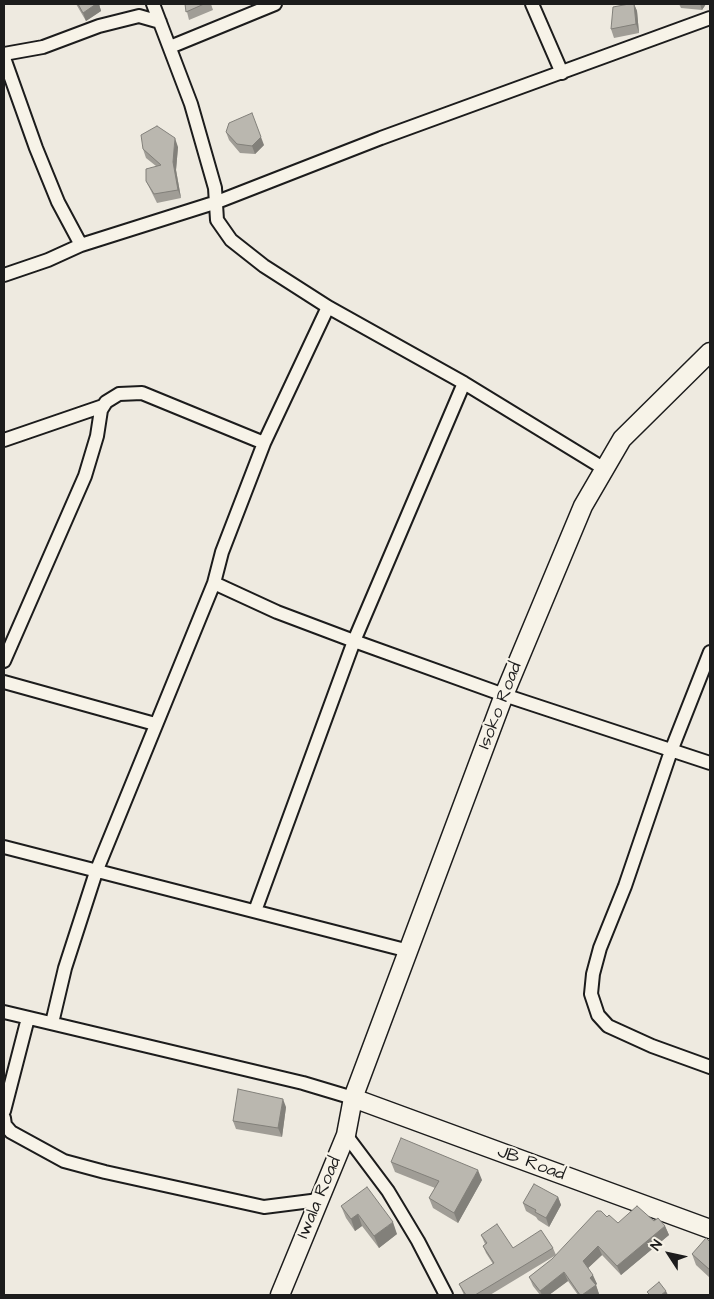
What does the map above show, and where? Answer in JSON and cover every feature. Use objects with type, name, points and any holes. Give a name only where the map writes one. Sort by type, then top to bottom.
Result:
[{"type":"street","points":[[153,4],[191,104],[211,172],[217,202],[217,220],[243,251],[328,307],[464,383],[603,468]]},
{"type":"street","points":[[170,47],[275,4]]},
{"type":"street","points":[[532,4],[562,73]]},
{"type":"street","points":[[81,245],[58,202],[4,56],[44,47],[99,26],[139,16],[160,22]]},
{"type":"street","points":[[4,275],[48,260],[81,245],[217,202],[381,138],[710,18]]},
{"type":"street","points":[[52,1023],[65,968],[96,872],[214,583],[222,552],[264,443],[328,307]]},
{"type":"street","name":"Isoko Road","points":[[352,1098],[504,695],[583,506],[603,468],[622,439],[710,352]]},
{"type":"street","points":[[255,911],[354,641],[464,383]]},
{"type":"street","points":[[4,440],[103,406],[119,394],[142,392],[264,443]]},
{"type":"street","points":[[4,661],[84,476],[93,452],[103,406]]},
{"type":"street","points":[[214,583],[277,612],[354,641],[504,695],[710,763]]},
{"type":"street","points":[[710,652],[671,750],[625,886],[600,948],[593,974],[591,994],[598,1015],[608,1026],[652,1046],[710,1067]]},
{"type":"street","points":[[4,682],[156,724]]},
{"type":"street","points":[[4,848],[409,951]]},
{"type":"street","points":[[4,1012],[303,1083],[352,1098]]},
{"type":"street","points":[[4,1111],[28,1018]]},
{"type":"street","name":"Iwala Road","points":[[280,1295],[346,1135],[352,1098]]},
{"type":"street","name":"JB Road","points":[[352,1098],[710,1229]]},
{"type":"street","points":[[4,1118],[5,1124],[11,1132],[64,1161],[105,1172],[264,1207],[319,1200]]},
{"type":"street","points":[[346,1135],[388,1192],[418,1241],[446,1295]]},
{"type":"building","points":[[78,4],[96,4],[83,13]]},
{"type":"building","points":[[185,4],[204,4],[186,12]]},
{"type":"building","points":[[634,4],[636,24],[611,29],[613,7]]},
{"type":"building","points":[[252,113],[261,137],[252,146],[237,144],[226,132],[229,123]]},
{"type":"building","points":[[157,126],[175,138],[173,162],[178,190],[154,194],[146,181],[146,169],[161,165],[143,149],[141,135]]},
{"type":"building","points":[[238,1089],[283,1099],[278,1128],[233,1121]]},
{"type":"building","points":[[401,1138],[478,1170],[454,1213],[429,1198],[439,1181],[391,1162]]},
{"type":"building","points":[[534,1184],[558,1197],[546,1218],[523,1203]]},
{"type":"building","points":[[367,1187],[393,1222],[374,1236],[358,1214],[351,1219],[341,1206]]},
{"type":"building","points":[[637,1206],[654,1221],[658,1218],[665,1226],[617,1266],[598,1246],[583,1261],[593,1275],[590,1278],[596,1285],[582,1295],[580,1295],[564,1272],[540,1291],[529,1277],[552,1259],[597,1211],[601,1211],[607,1217],[609,1215],[618,1223]]},
{"type":"building","points":[[497,1224],[513,1248],[541,1230],[553,1248],[475,1295],[466,1295],[459,1284],[494,1263],[483,1246],[487,1243],[481,1235]]},
{"type":"building","points":[[706,1238],[710,1242],[710,1270],[692,1254]]},
{"type":"building","points":[[659,1282],[666,1291],[661,1295],[650,1295],[647,1292]]}]
